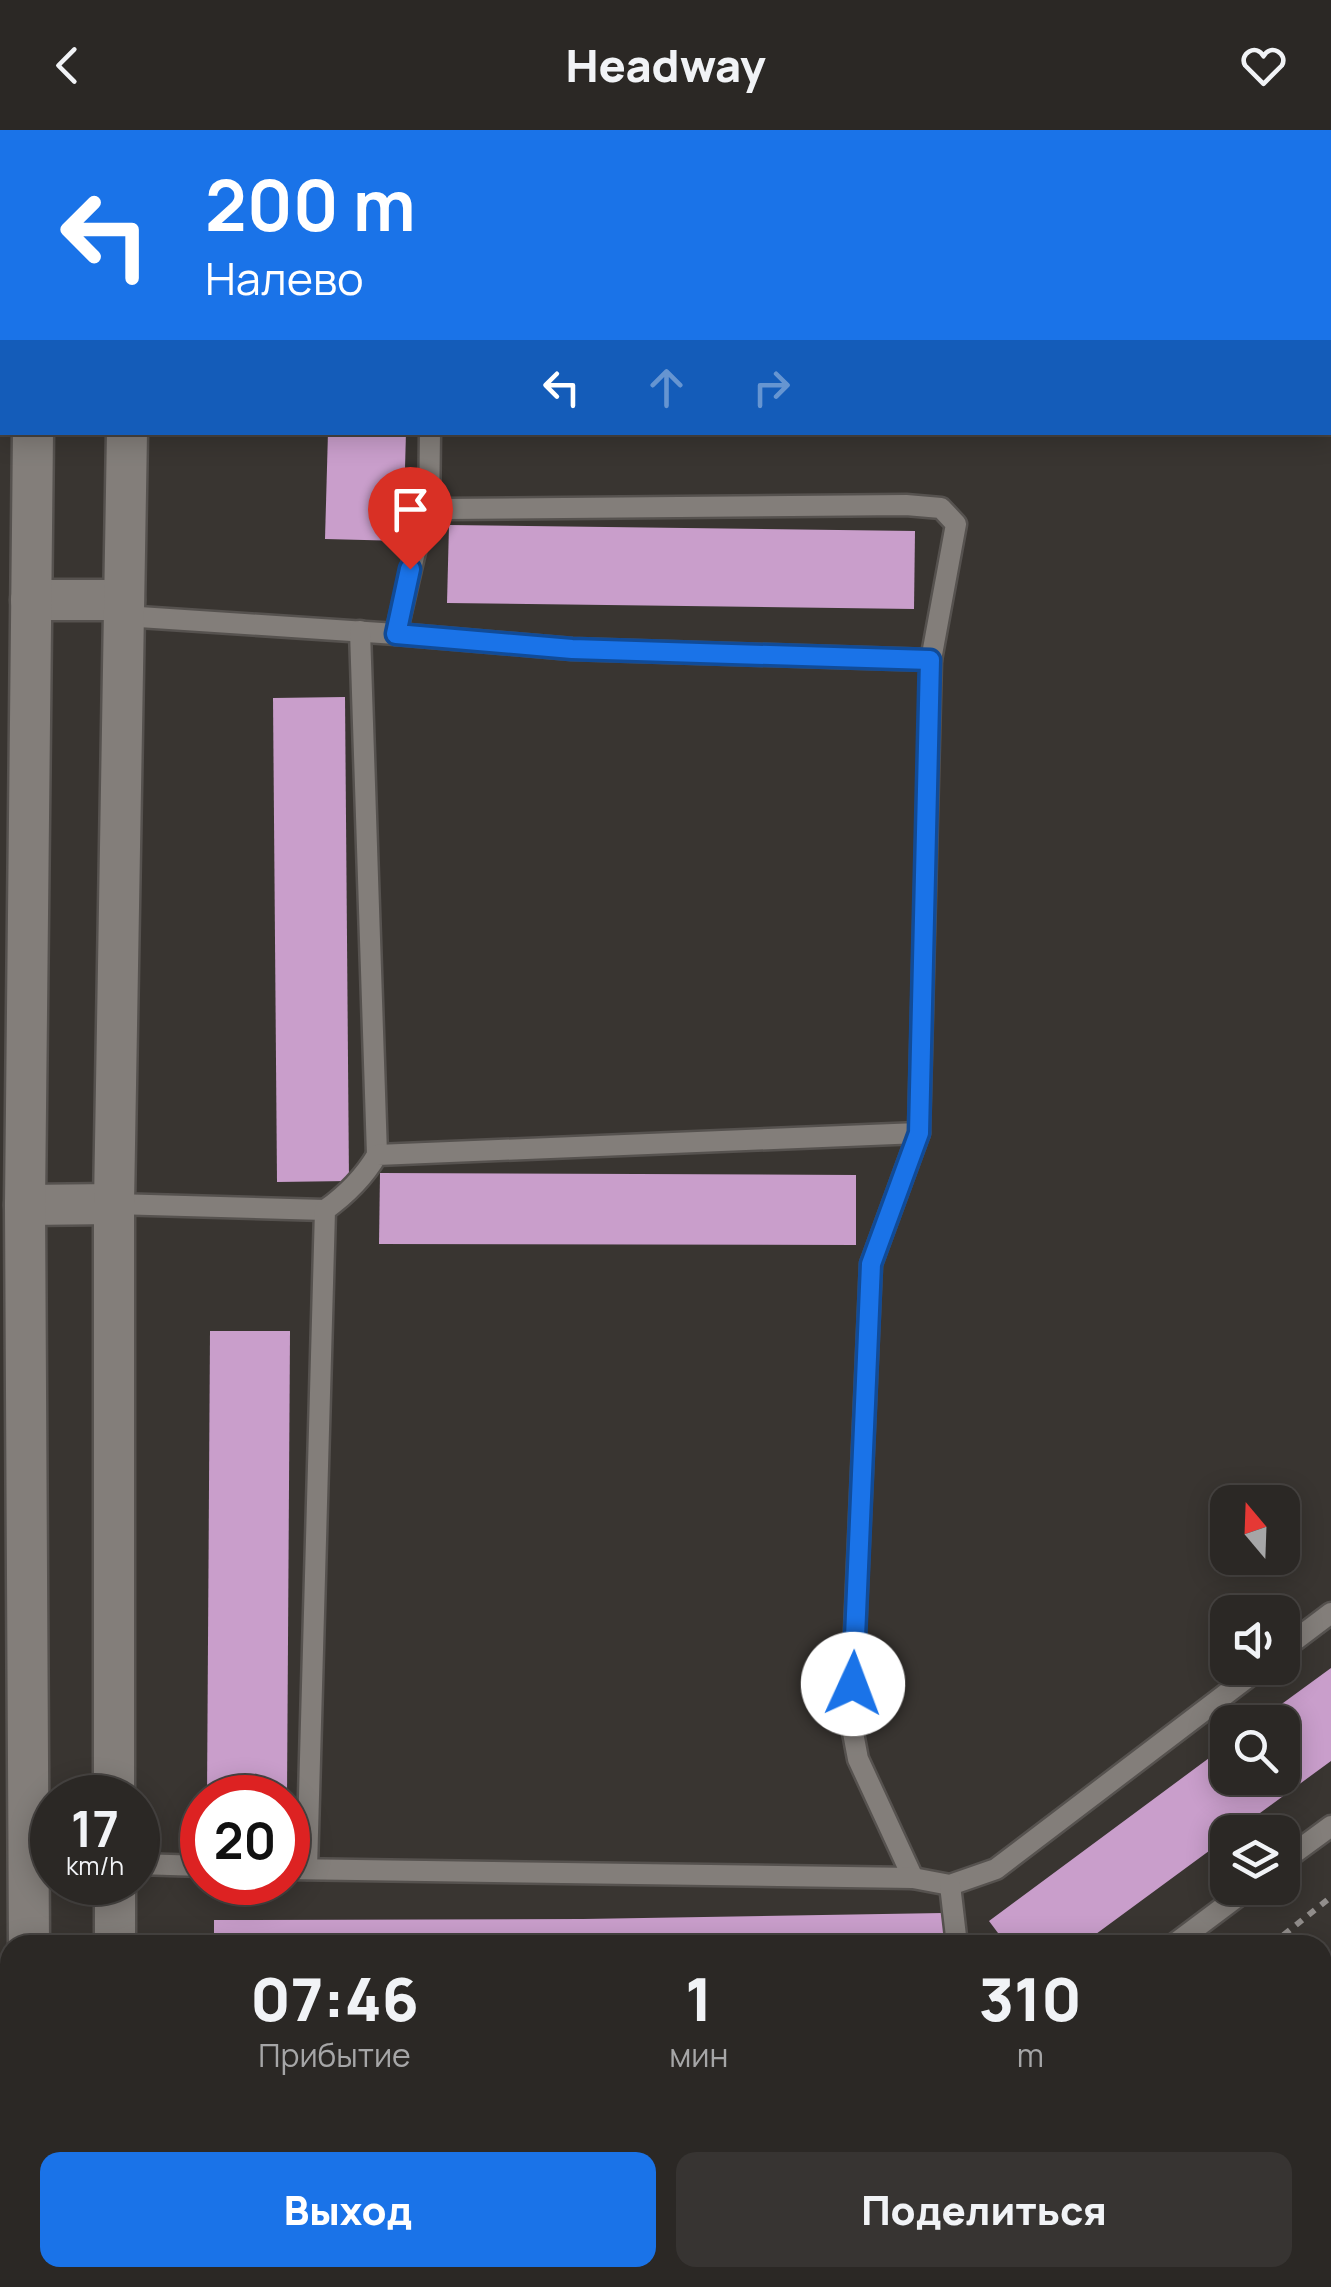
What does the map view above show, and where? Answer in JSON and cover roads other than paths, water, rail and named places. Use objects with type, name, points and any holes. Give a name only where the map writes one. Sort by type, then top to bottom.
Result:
[{"type":"street","points":[[29,1935],[13,1428],[26,1205],[33,435]]},
{"type":"street","points":[[114,1775],[114,1204],[127,435]]},
{"type":"street","points":[[31,600],[124,608]]},
{"type":"street","points":[[26,1205],[114,1204]]},
{"type":"street","points":[[114,1905],[115,1935]]},
{"type":"lane","points":[[396,634],[418,539],[428,516],[430,435]]},
{"type":"lane","points":[[428,516],[444,508],[906,505],[941,508],[956,524],[930,660],[919,1133],[871,1264],[851,1722],[858,1759],[913,1878]]},
{"type":"lane","points":[[124,608],[572,649],[930,660]]},
{"type":"lane","points":[[114,1204],[325,1210],[343,1198],[377,1154],[360,631]]},
{"type":"lane","points":[[377,1154],[919,1133]]},
{"type":"lane","points":[[301,1775],[325,1210]]},
{"type":"lane","points":[[1300,1636],[1331,1613]]},
{"type":"lane","points":[[310,1869],[913,1878],[950,1884],[996,1869],[1238,1685]]},
{"type":"lane","points":[[1300,1849],[1331,1826]]},
{"type":"lane","points":[[950,1884],[956,1935]]},
{"type":"lane","points":[[1187,1935],[1227,1905]]}]
